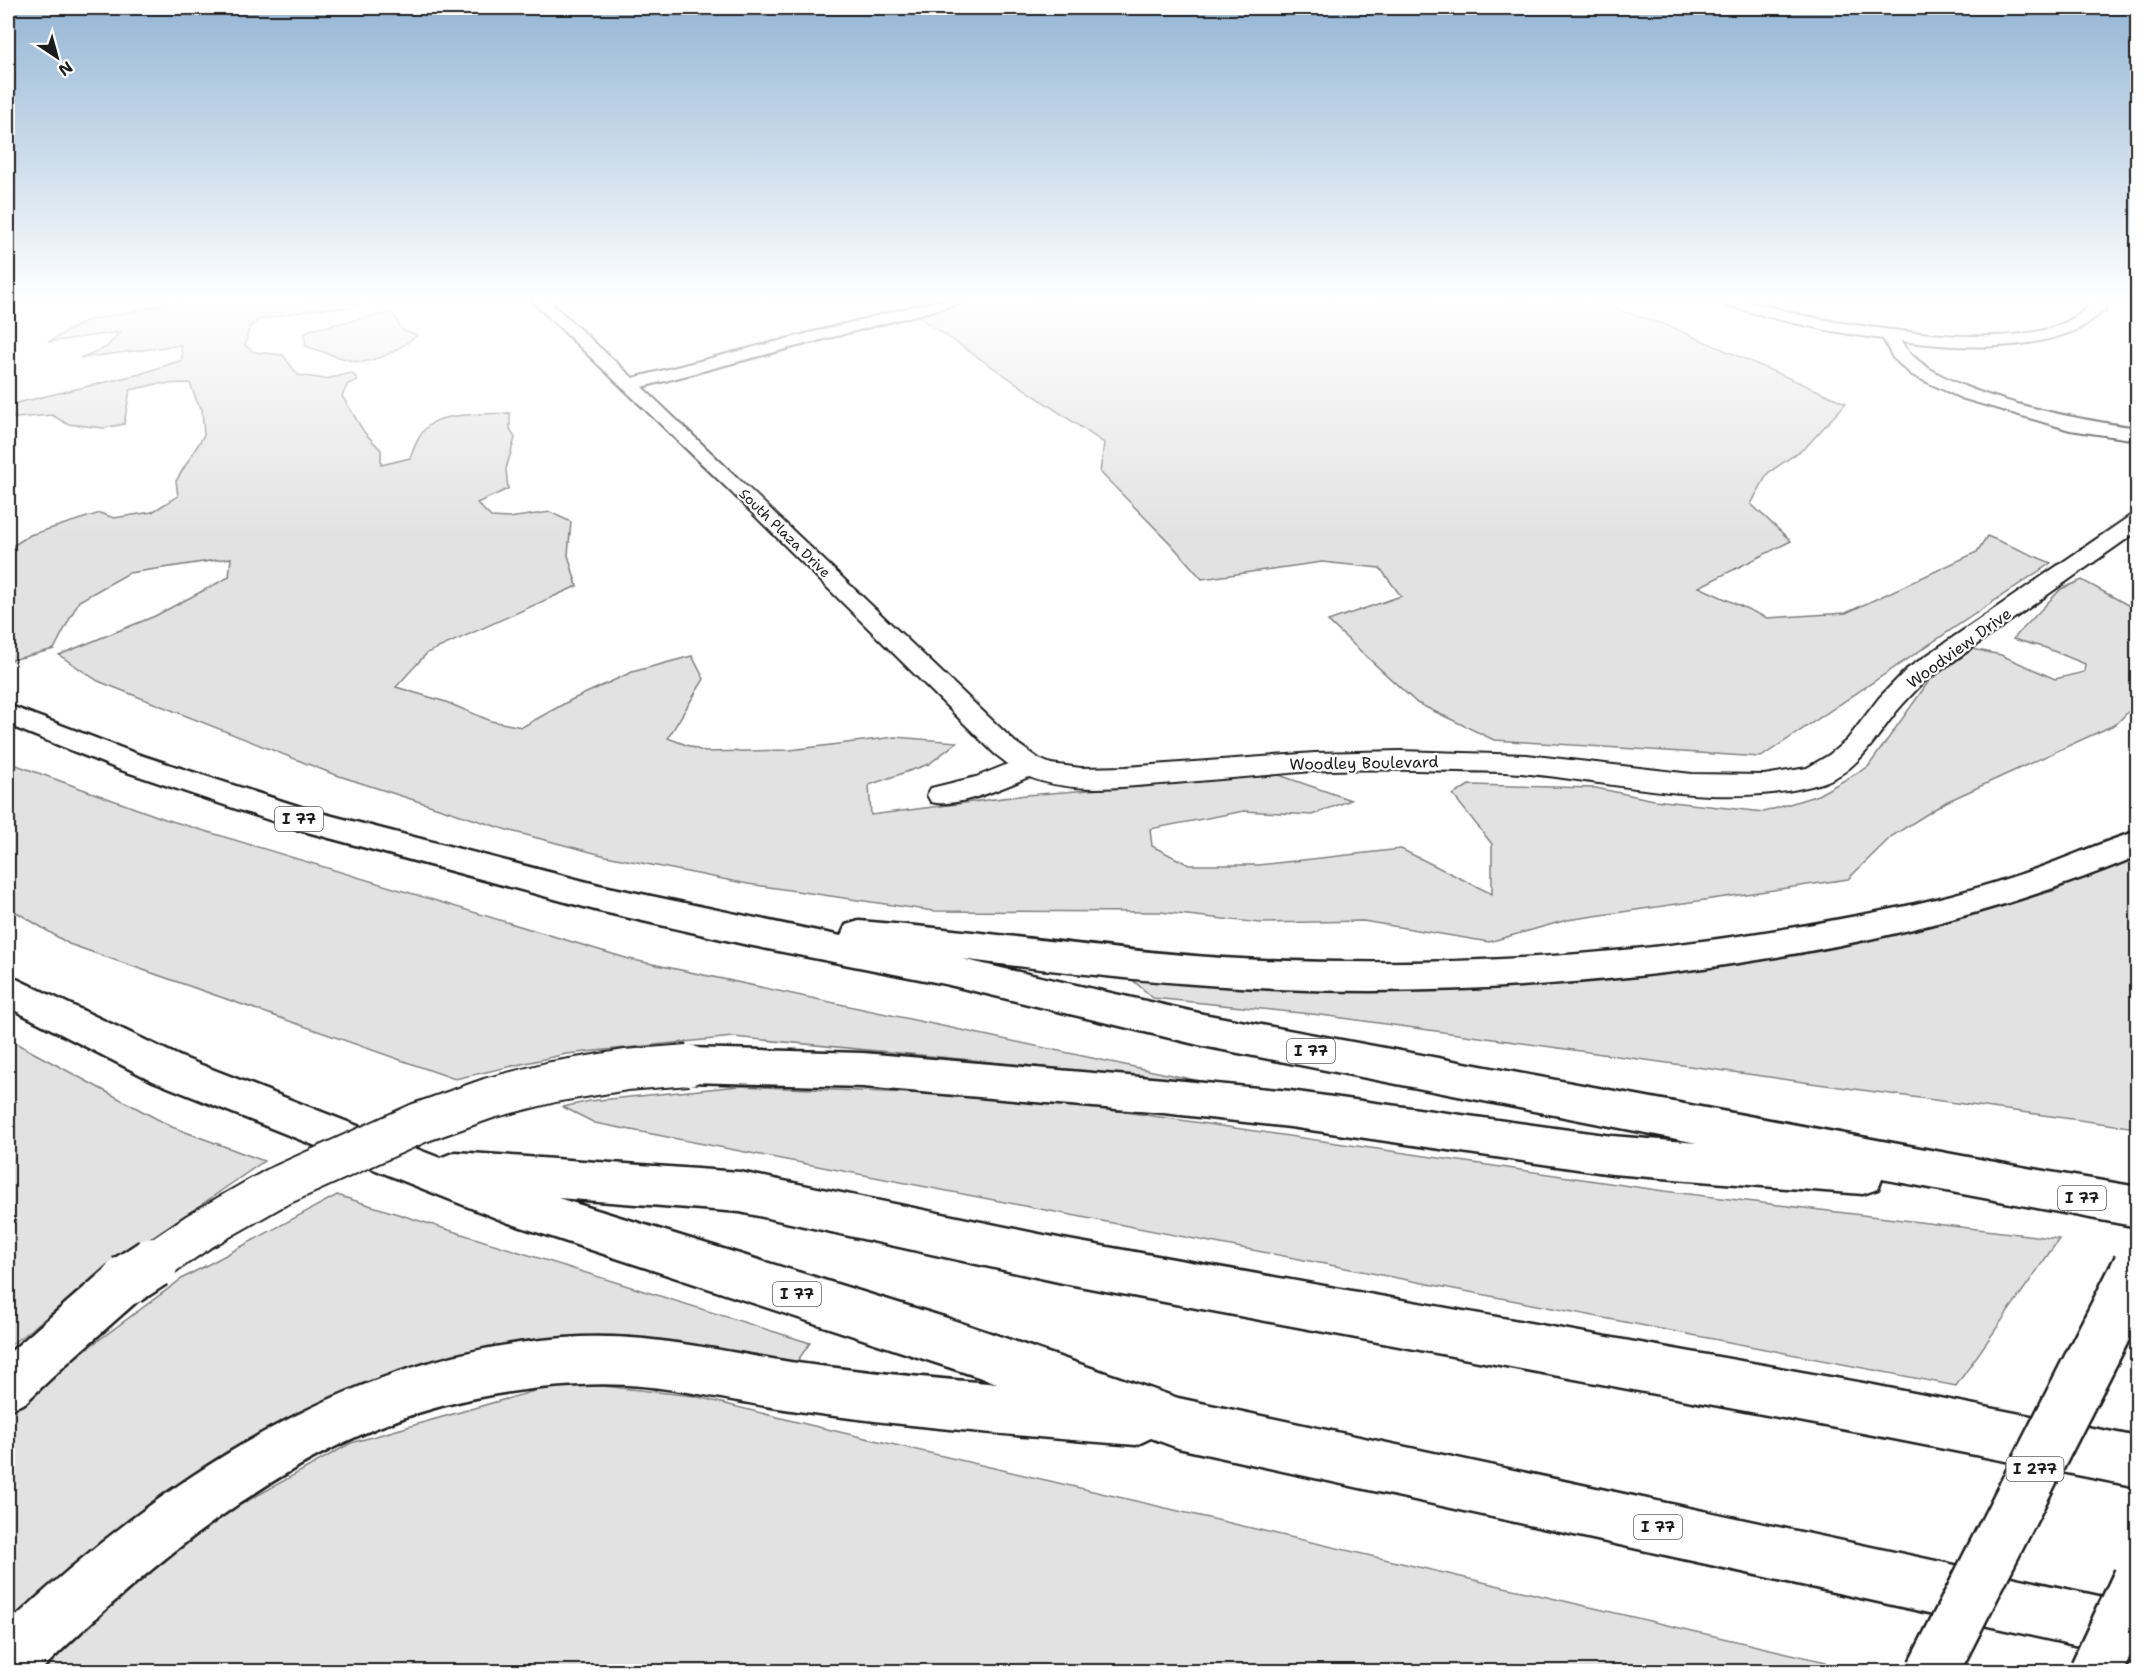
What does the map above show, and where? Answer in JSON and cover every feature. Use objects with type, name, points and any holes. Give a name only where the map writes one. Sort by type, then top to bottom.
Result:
[{"type":"highway","name":"I 77","points":[[8,714],[129,762],[307,821],[566,890],[748,931],[945,970],[1203,1030],[2026,1188],[2138,1207]]},
{"type":"highway","points":[[748,931],[904,938],[1038,955],[1225,972],[1424,976],[1516,972],[1606,966],[1772,946],[1862,929],[1951,908],[2022,887],[2097,861],[2138,843]]},
{"type":"highway","name":"I 77","points":[[8,990],[167,1069],[506,1202],[947,1342],[1178,1423],[2138,1632]]},
{"type":"highway","points":[[8,1386],[59,1338],[127,1280],[198,1232],[275,1188],[419,1123],[490,1098],[553,1082],[626,1070],[688,1065],[862,1070],[1290,1109],[1612,1155],[2026,1188]]},
{"type":"highway","points":[[415,1168],[740,1192],[1064,1261],[1851,1406],[2138,1462]]},
{"type":"highway","name":"I 277","points":[[1932,1671],[2138,1267]]},
{"type":"highway","points":[[8,1662],[57,1612],[140,1544],[205,1496],[293,1443],[365,1408],[443,1381],[508,1368],[578,1361],[644,1362],[703,1369],[801,1388],[977,1409],[1178,1423]]},
{"type":"highway","points":[[2095,1671],[2138,1580]]},
{"type":"street","name":"South Plaza Drive","points":[[622,379],[741,491],[1005,748],[1029,766]]},
{"type":"street","points":[[628,385],[650,379]]},
{"type":"street","points":[[1933,379],[1958,390],[2034,415],[2097,429],[2138,434]]},
{"type":"street","name":"Woodview Drive","points":[[1791,781],[1816,775],[1839,762],[1857,746],[1888,704],[1916,675],[2138,521]]},
{"type":"street","name":"Woodley Boulevard","points":[[1029,766],[1047,773],[1081,778],[1315,762],[1400,760],[1536,765],[1719,786],[1764,785],[1791,781]]},
{"type":"street","points":[[942,795],[983,785],[1029,766]]},
{"type":"shaded area","points":[[117,379],[357,379],[348,384],[342,396],[364,432],[381,450],[381,465],[410,458],[421,434],[428,426],[439,420],[448,417],[510,413],[510,428],[515,438],[506,469],[508,489],[477,503],[491,517],[509,518],[550,512],[571,522],[568,555],[577,586],[427,653],[396,687],[446,702],[491,721],[522,727],[571,700],[632,672],[692,656],[704,679],[668,738],[705,752],[790,750],[895,737],[957,742],[929,764],[869,785],[871,815],[1026,795],[1279,775],[1351,800],[1312,815],[1244,811],[1150,829],[1152,846],[1189,865],[1258,865],[1401,849],[1492,894],[1492,844],[1453,795],[1469,785],[1596,788],[1654,800],[1764,812],[1818,795],[1868,767],[1929,681],[1973,649],[2001,655],[2055,679],[2084,672],[2085,664],[2046,648],[2013,639],[2061,589],[2082,580],[2137,610],[2137,703],[2116,724],[1946,802],[1892,836],[1848,879],[1567,920],[1489,942],[1363,921],[1260,923],[1160,912],[933,911],[748,884],[606,856],[507,830],[333,774],[98,681],[59,655],[155,616],[229,577],[231,558],[129,573],[79,601],[54,649],[8,661],[8,570],[10,568],[8,549],[30,535],[100,513],[114,518],[152,512],[178,496],[176,481],[204,435],[202,409],[190,383],[157,384],[130,390],[124,424],[104,428],[67,424],[52,415],[16,418],[8,416],[8,405]]},
{"type":"shaded area","points":[[1011,379],[1792,379],[1846,403],[1806,447],[1768,473],[1751,504],[1791,541],[1699,587],[1767,618],[1846,613],[1977,552],[1987,536],[2051,563],[1761,757],[1494,740],[1417,703],[1328,621],[1401,596],[1380,568],[1322,562],[1202,579],[1100,472],[1104,443]]},
{"type":"shaded area","points":[[8,762],[165,819],[629,959],[1209,1083],[733,1037],[566,1054],[455,1079],[69,944],[8,907]]},
{"type":"shaded area","points":[[2137,853],[2136,1128],[1321,1015],[1153,998],[1128,976],[1509,982],[1877,935],[2053,891]]},
{"type":"shaded area","points":[[8,1039],[172,1127],[264,1161],[109,1269],[8,1347]]},
{"type":"shaded area","points":[[739,1086],[1030,1098],[1664,1191],[2059,1239],[1956,1386],[595,1123],[563,1107],[590,1101]]},
{"type":"shaded area","points":[[337,1195],[810,1343],[796,1363],[575,1343],[389,1378],[96,1556],[8,1648],[8,1407],[183,1278]]},
{"type":"shaded area","points":[[566,1382],[694,1396],[1826,1662],[1821,1672],[24,1672],[171,1544],[351,1443]]}]
